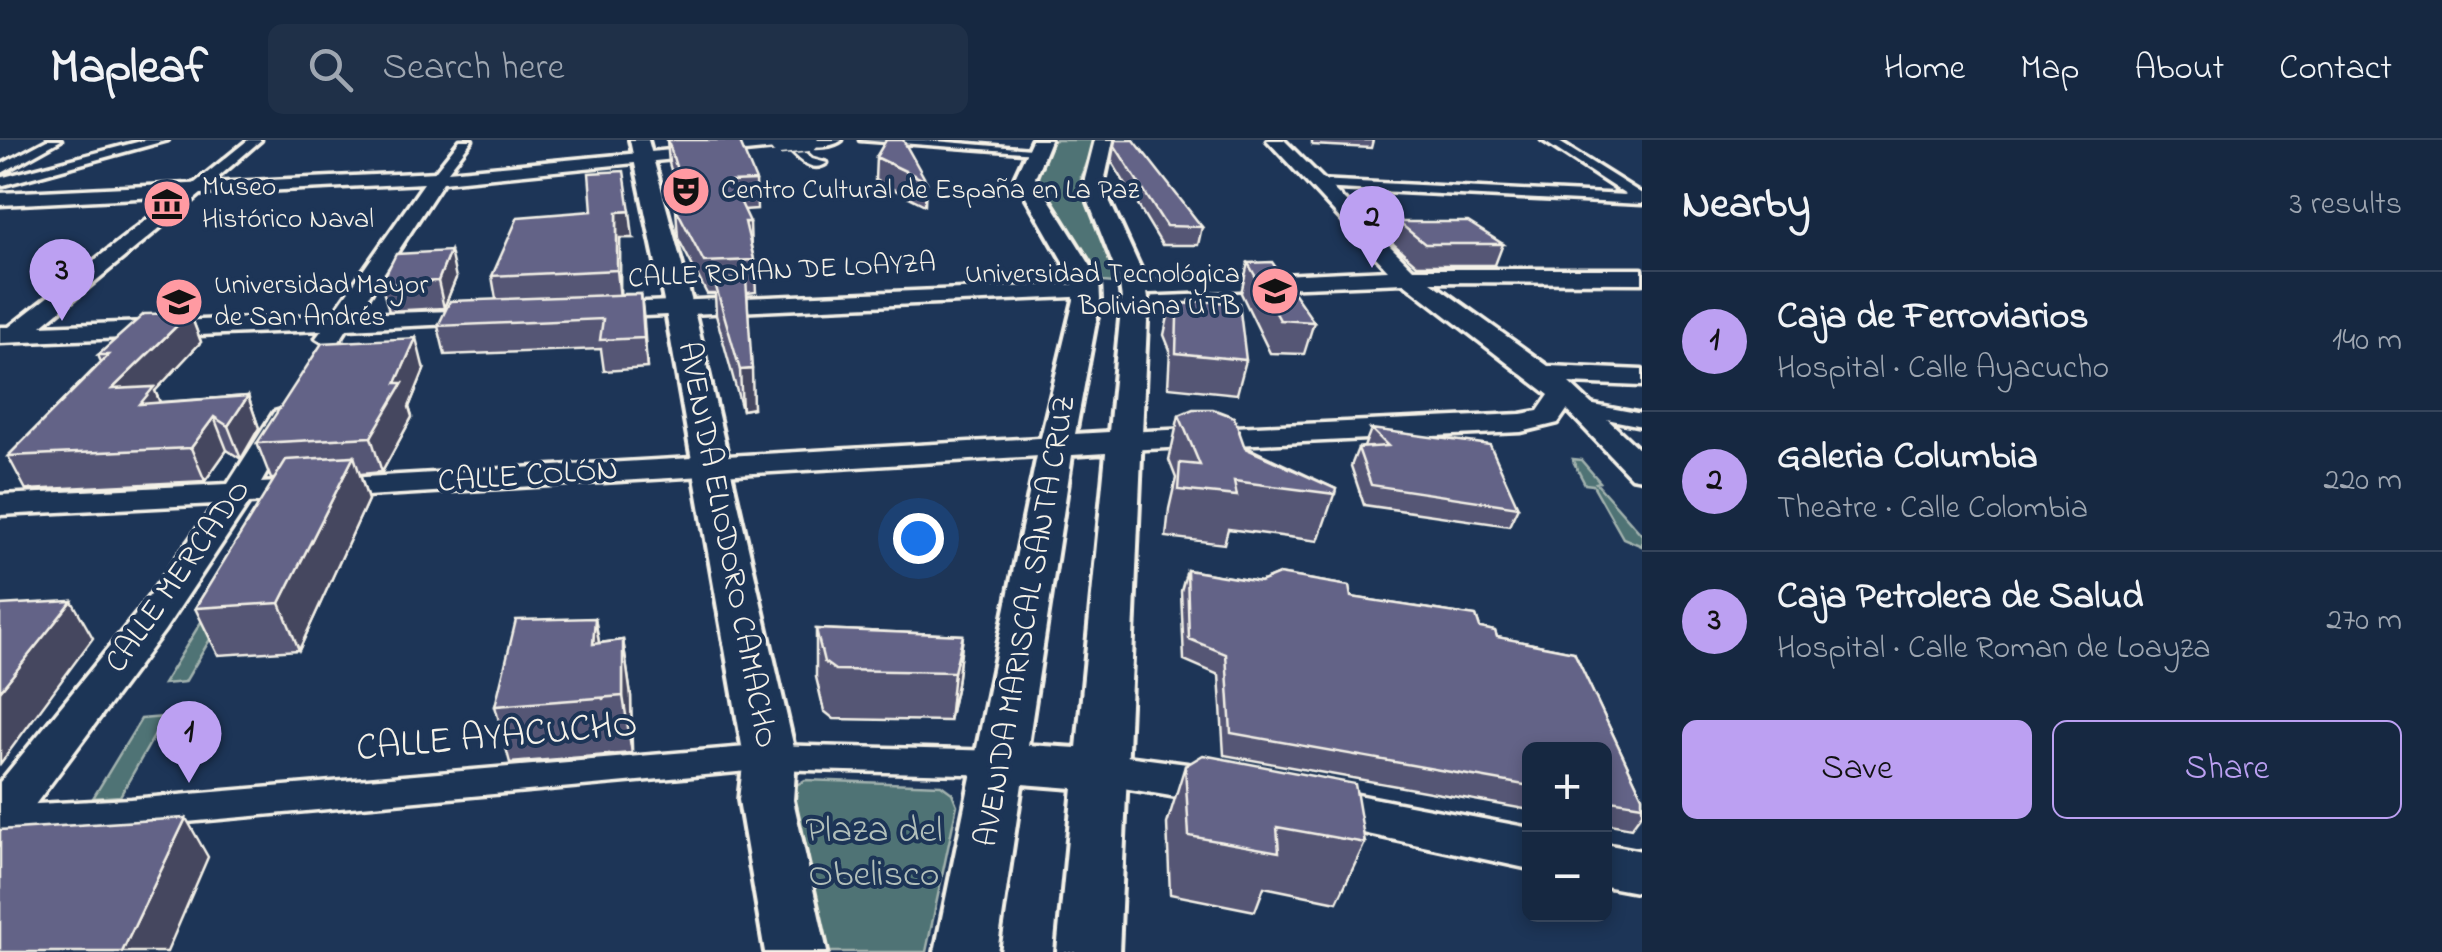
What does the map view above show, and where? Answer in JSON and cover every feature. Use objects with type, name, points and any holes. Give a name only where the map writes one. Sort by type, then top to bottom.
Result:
[{"type":"main road","points":[[0,199],[437,177],[646,151],[787,147],[831,140]]},
{"type":"main road","points":[[1104,140],[1093,187],[1132,278],[1133,290]]},
{"type":"main road","points":[[1275,140],[1407,276],[1574,401],[1642,470]]},
{"type":"main road","points":[[1038,145],[1025,177],[1086,279],[1086,290],[1407,276],[1642,276]]},
{"type":"main road","name":"AVENIDA ELIODORO CAMACHO","points":[[646,151],[770,757],[766,800],[796,952]]},
{"type":"main road","points":[[318,359],[437,177]]},
{"type":"main road","points":[[5,339],[195,190]]},
{"type":"main road","name":"AVENIDA MARISCAL SANTA CRUZ","points":[[966,952],[1086,290]]},
{"type":"main road","name":"CALLE ROMAN DE LOAYZA","points":[[565,312],[1086,290]]},
{"type":"main road","name":"AVENIDA MARISCAL SANTA CRUZ","points":[[1088,952],[1126,441],[1133,290]]},
{"type":"main road","points":[[5,339],[508,316]]},
{"type":"main road","points":[[1541,374],[1642,378]]},
{"type":"main road","name":"CALLE MERCADO","points":[[0,818],[144,631],[242,493],[299,392]]},
{"type":"main road","points":[[1056,446],[1521,423],[1548,417],[1574,401]]},
{"type":"main road","name":"CALLE COLÓN","points":[[0,505],[1056,446]]},
{"type":"main road","points":[[1002,763],[1168,776],[1522,848]]},
{"type":"main road","points":[[1612,866],[1642,872]]},
{"type":"street","points":[[0,171],[55,140]]},
{"type":"street","points":[[0,182],[162,140]]},
{"type":"street","points":[[195,190],[255,140]]},
{"type":"street","points":[[437,177],[466,140]]},
{"type":"street","points":[[866,140],[1038,145]]},
{"type":"street","points":[[1548,140],[1642,199]]},
{"type":"street","points":[[787,147],[809,162],[820,163]]},
{"type":"street","points":[[0,171],[32,173]]},
{"type":"street","points":[[1318,184],[1642,199]]},
{"type":"street","points":[[1574,401],[1642,420]]},
{"type":"street","name":"CALLE AYACUCHO","points":[[0,818],[131,813],[770,757],[1002,763]]},
{"type":"green space","points":[[1051,140],[1095,140],[1081,176],[1081,187],[1113,262],[1114,283],[1103,282],[1035,175]]},
{"type":"green space","points":[[1572,459],[1581,460],[1600,482],[1596,483],[1642,535],[1642,546],[1623,538],[1593,485],[1585,484]]},
{"type":"green space","points":[[242,585],[185,682],[163,684],[223,586]]},
{"type":"green space","points":[[165,717],[120,796],[93,798],[141,719]]},
{"type":"green space","name":"Plaza del Obelisco","points":[[805,780],[941,785],[952,793],[957,805],[926,952],[824,952],[790,789]]},
{"type":"building","points":[[668,140],[739,140],[756,181],[731,182],[750,222],[745,222],[754,260],[704,262],[676,208],[688,207]]},
{"type":"building","points":[[886,140],[903,140],[926,181],[876,157]]},
{"type":"building","points":[[1116,140],[1134,140],[1202,227],[1166,226],[1115,146]]},
{"type":"building","points":[[624,171],[630,211],[617,212],[617,270],[492,276],[518,217],[592,211],[589,173]]},
{"type":"building","points":[[1398,222],[1468,222],[1503,244],[1425,244]]},
{"type":"building","points":[[450,251],[438,281],[381,284],[396,254]]},
{"type":"building","points":[[1272,262],[1314,322],[1280,320],[1248,263]]},
{"type":"building","points":[[746,279],[752,369],[740,370],[714,280]]},
{"type":"building","points":[[641,294],[644,338],[600,340],[603,319],[438,326],[450,301]]},
{"type":"building","points":[[1190,301],[1239,303],[1246,360],[1176,353],[1177,318],[1171,303],[1192,304]]},
{"type":"building","points":[[190,313],[112,389],[154,387],[140,404],[248,396],[228,426],[214,417],[191,448],[8,456],[109,355],[98,355],[144,314]]},
{"type":"building","points":[[416,338],[396,383],[403,383],[371,437],[257,443],[322,343]]},
{"type":"building","points":[[1193,409],[1213,409],[1234,417],[1245,448],[1336,489],[1335,494],[1234,481],[1237,496],[1178,490],[1180,463],[1200,465],[1179,415]]},
{"type":"building","points":[[1371,429],[1490,445],[1518,507],[1371,485],[1358,448],[1388,446]]},
{"type":"building","points":[[354,456],[280,603],[195,608],[286,460]]},
{"type":"building","points":[[1187,570],[1260,582],[1279,574],[1349,586],[1351,597],[1476,616],[1480,628],[1495,631],[1497,637],[1574,652],[1642,796],[1642,805],[1612,800],[1612,742],[1522,742],[1522,785],[1231,733],[1226,654],[1189,639]]},
{"type":"building","points":[[72,601],[0,691],[0,605]]},
{"type":"building","points":[[595,618],[593,644],[623,640],[623,696],[495,706],[516,620]]},
{"type":"building","points":[[816,629],[963,635],[954,672],[835,670],[824,662]]},
{"type":"building","points":[[1203,755],[1355,784],[1365,843],[1277,827],[1279,852],[1189,836],[1185,766]]},
{"type":"building","points":[[186,818],[122,952],[0,952],[0,830]]},
{"type":"place","name":"Centro Cultural de España en La Paz","points":[[686,191]]},
{"type":"place","name":"Museo Histórico Naval","points":[[167,204]]},
{"type":"place","name":"Galeria Columbia","points":[[1372,268]]},
{"type":"place","name":"Universidad Tecnológica Boliviana UTB","points":[[1275,291]]},
{"type":"place","name":"Universidad Mayor de San Andrés","points":[[179,302]]},
{"type":"place","name":"Caja Petrolera de Salud","points":[[62,321]]},
{"type":"place","name":"Caja de Ferroviarios","points":[[189,783]]}]
